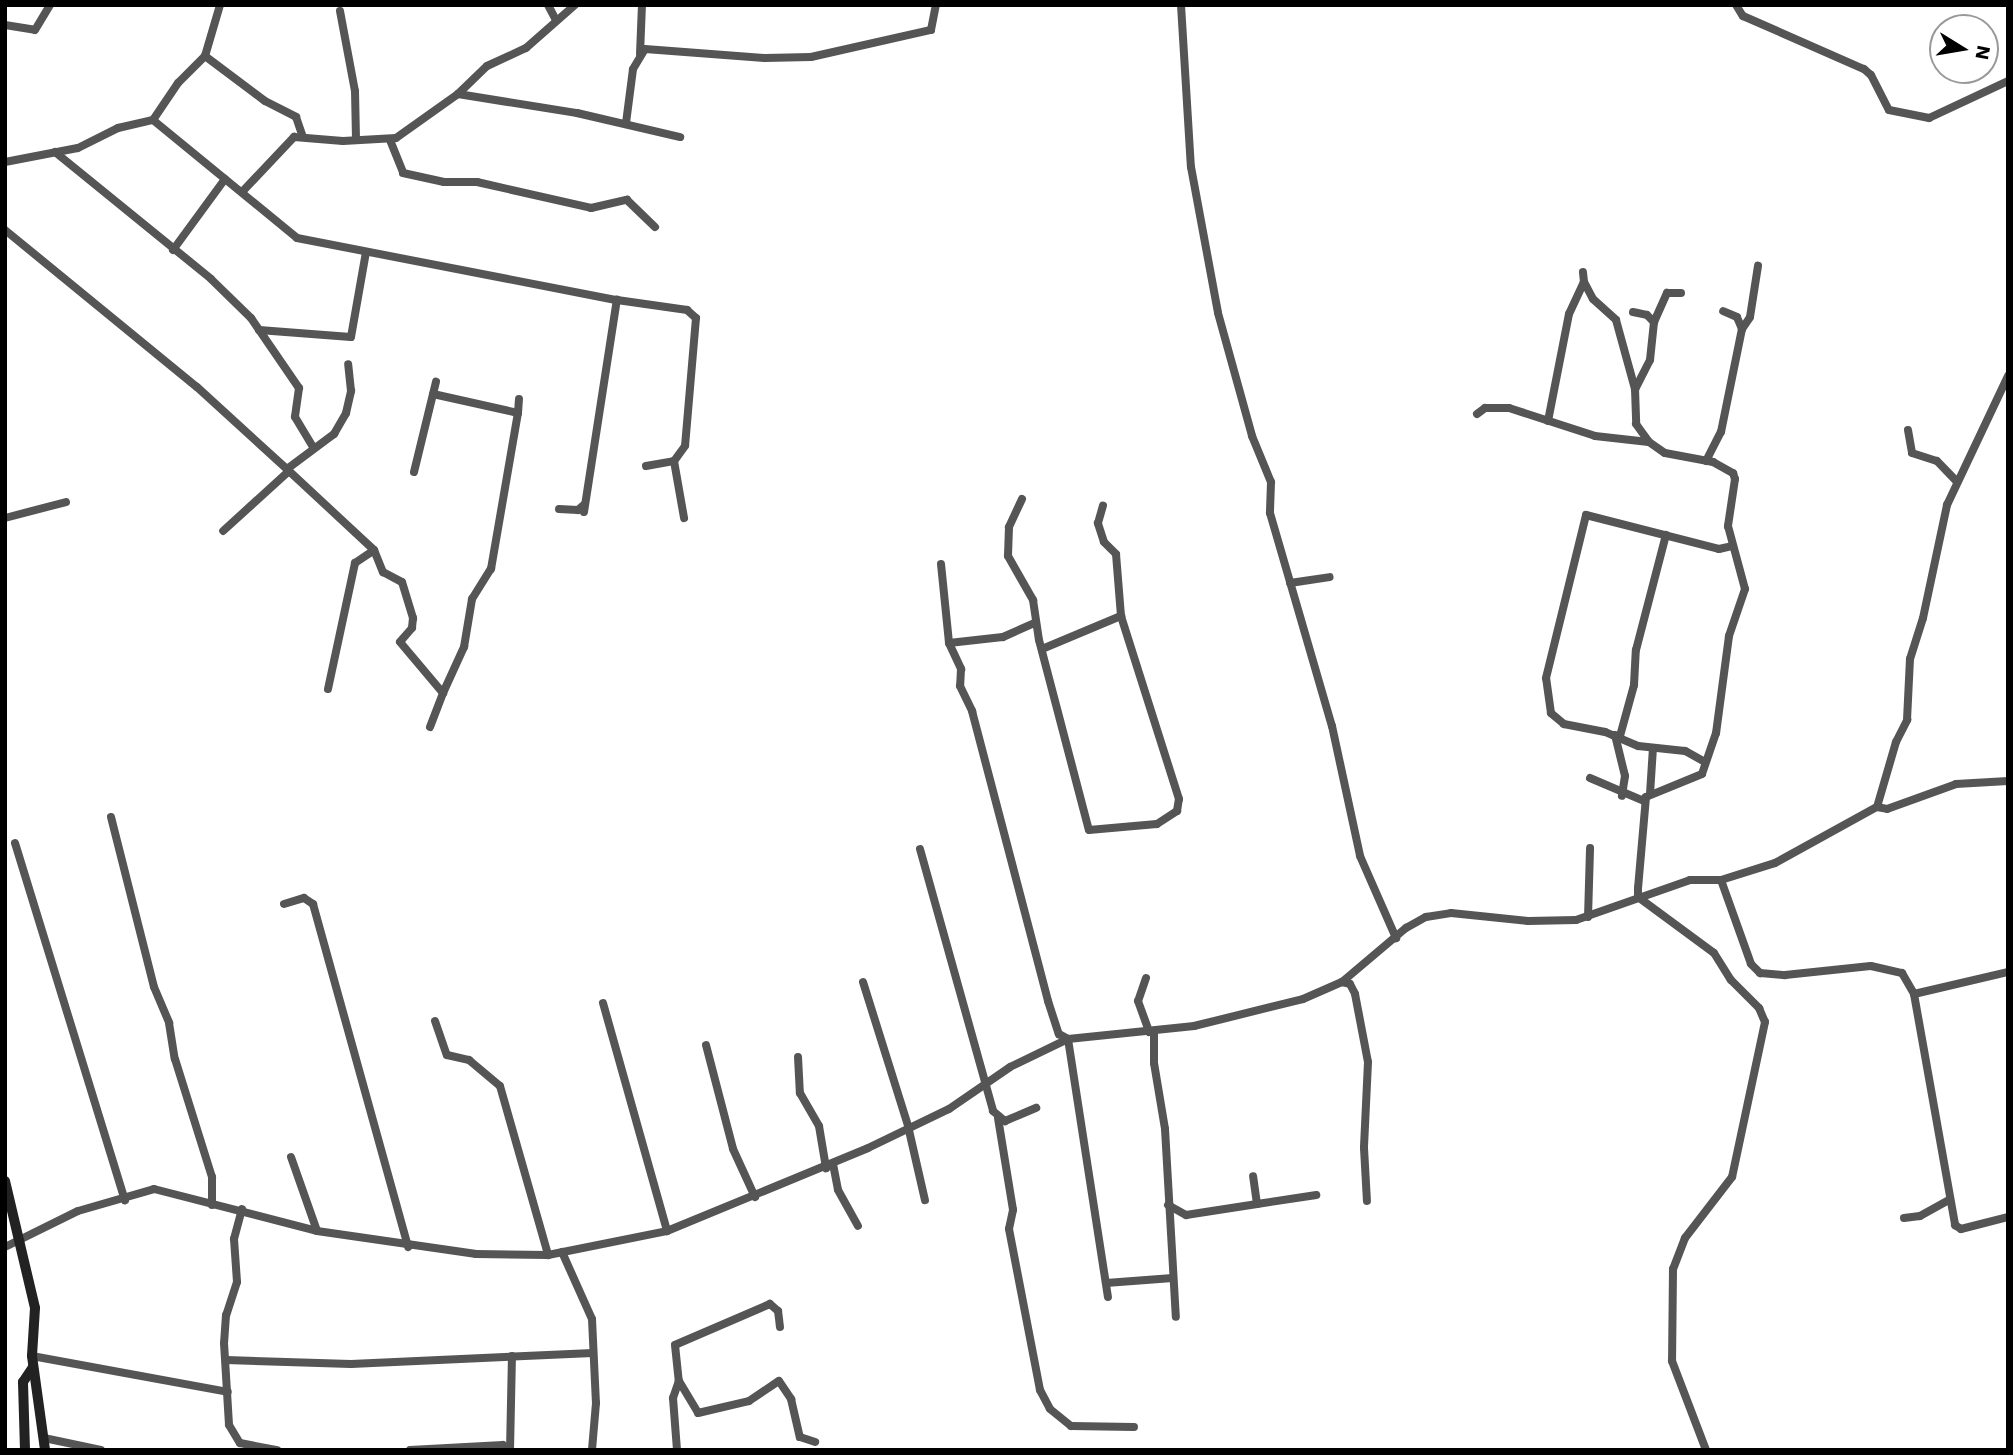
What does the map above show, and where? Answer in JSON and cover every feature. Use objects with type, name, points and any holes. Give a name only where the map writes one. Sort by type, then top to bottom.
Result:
[{"type":"street","points":[[5,25],[35,30],[50,5]]},
{"type":"street","points":[[153,121],[178,83],[205,56],[220,5]]},
{"type":"street","points":[[548,5],[556,20]]},
{"type":"street","points":[[242,192],[286,141],[303,137],[390,140],[458,94],[487,66],[526,48],[575,5]]},
{"type":"street","points":[[640,54],[642,5]]},
{"type":"street","points":[[626,123],[633,69],[645,49],[665,48],[765,58],[811,57],[931,30],[936,5]]},
{"type":"street","points":[[1181,5],[1191,167],[1201,232],[1249,426],[1271,482],[1270,513],[1332,726],[1360,856],[1396,938]]},
{"type":"street","points":[[1736,5],[1743,16],[1864,69],[1871,75],[1889,110],[1929,118],[2008,81]]},
{"type":"street","points":[[340,11],[355,91],[356,139]]},
{"type":"street","points":[[205,56],[265,101],[296,117],[303,137]]},
{"type":"street","points":[[458,94],[626,123],[680,137]]},
{"type":"street","points":[[5,162],[78,148],[138,120],[153,121],[297,238],[617,300],[687,310],[696,318],[685,446],[674,461],[646,466]]},
{"type":"street","points":[[390,140],[402,173],[444,182],[477,182],[592,208],[627,200],[655,227]]},
{"type":"street","points":[[55,152],[211,279],[258,330],[299,388],[295,417],[313,447]]},
{"type":"street","points":[[173,250],[225,180]]},
{"type":"street","points":[[5,230],[189,381],[374,550],[383,572],[402,582],[413,618],[412,628],[400,642],[443,693]]},
{"type":"street","points":[[258,330],[351,337],[366,252]]},
{"type":"street","points":[[1706,460],[1721,432],[1742,330],[1750,317],[1758,266]]},
{"type":"street","points":[[1583,272],[1584,282],[1593,299],[1616,320],[1635,389],[1636,424],[1649,442],[1665,453],[1706,460],[1733,473],[1728,526],[1745,589],[1729,636],[1716,733],[1699,776],[1647,798],[1622,796],[1590,778]]},
{"type":"street","points":[[1548,421],[1566,347],[1569,314],[1584,282]]},
{"type":"street","points":[[1635,389],[1650,360],[1654,322],[1667,293],[1681,293]]},
{"type":"street","points":[[559,509],[585,508],[617,300]]},
{"type":"street","points":[[1723,311],[1737,317],[1742,330]]},
{"type":"street","points":[[1633,312],[1654,322]]},
{"type":"street","points":[[223,531],[313,447],[334,434],[346,413],[351,391],[348,364]]},
{"type":"street","points":[[1877,807],[1896,742],[1907,720],[1910,659],[1956,481],[2008,376]]},
{"type":"street","points":[[414,472],[436,382]]},
{"type":"street","points":[[433,394],[517,413]]},
{"type":"street","points":[[430,727],[464,647],[472,599],[491,569],[519,399]]},
{"type":"street","points":[[1477,414],[1485,408],[1503,407],[1595,436],[1649,442]]},
{"type":"street","points":[[1908,430],[1912,453],[1937,461],[1956,481]]},
{"type":"street","points":[[674,461],[684,518]]},
{"type":"street","points":[[1022,499],[1009,527],[1008,556],[1033,600],[1042,649],[1089,830],[1157,824],[1177,811],[1179,799],[1121,616],[1116,554],[1104,542],[1098,523],[1103,506]]},
{"type":"street","points":[[5,518],[66,502]]},
{"type":"street","points":[[1705,762],[1685,751],[1653,748],[1618,736],[1564,724],[1549,708],[1546,678],[1583,518],[1588,515],[1718,549],[1732,546]]},
{"type":"street","points":[[1622,796],[1625,776],[1618,736],[1634,685],[1636,650],[1666,535]]},
{"type":"street","points":[[328,689],[355,563],[374,550]]},
{"type":"street","points":[[941,564],[949,643],[961,668],[960,686],[972,711],[1048,1001],[1059,1034],[1068,1040],[1108,1297]]},
{"type":"street","points":[[1290,583],[1330,577]]},
{"type":"street","points":[[1042,649],[1121,616]]},
{"type":"street","points":[[949,643],[1003,637],[1036,622]]},
{"type":"street","points":[[1638,897],[1653,748]]},
{"type":"street","points":[[5,1247],[78,1211],[161,1189],[212,1205],[242,1209],[317,1231],[408,1247],[476,1254],[548,1255],[667,1231],[830,1166],[908,1126],[949,1109],[986,1083],[1068,1040],[1152,1032],[1267,1011],[1342,982],[1418,921],[1451,913],[1548,922],[1588,917],[1690,880],[1721,880],[1775,863],[1877,807],[1887,809],[1956,784],[2008,781]]},
{"type":"street","points":[[111,817],[154,987],[169,1023],[175,1059],[212,1177],[212,1205]]},
{"type":"street","points":[[15,843],[125,1200]]},
{"type":"street","points":[[1588,917],[1590,848]]},
{"type":"street","points":[[920,849],[998,1118],[1013,1210],[1009,1229],[1040,1390],[1050,1409],[1071,1426],[1134,1427]]},
{"type":"street","points":[[1641,874],[1658,890]]},
{"type":"street","points":[[1721,880],[1751,964],[1760,973],[1871,966],[1902,973],[1914,994],[1955,1225],[1961,1229],[2008,1217]]},
{"type":"street","points":[[1638,897],[1714,953],[1765,1022],[1732,1177],[1685,1238],[1673,1269],[1672,1361],[1706,1450]]},
{"type":"street","points":[[284,904],[304,898],[313,904],[408,1247]]},
{"type":"street","points":[[1914,994],[2008,972]]},
{"type":"street","points":[[1146,978],[1138,1001],[1152,1032],[1176,1317]]},
{"type":"street","points":[[863,982],[908,1126],[925,1200]]},
{"type":"street","points":[[1342,982],[1350,984],[1354,994],[1368,1062],[1364,1148],[1367,1201]]},
{"type":"street","points":[[603,1003],[667,1231]]},
{"type":"street","points":[[435,1021],[447,1055],[469,1060],[499,1086],[548,1255]]},
{"type":"street","points":[[706,1045],[725,1123],[755,1197]]},
{"type":"street","points":[[798,1057],[800,1093],[819,1126],[838,1190],[858,1226]]},
{"type":"street","points":[[998,1118],[1005,1121],[1036,1108]]},
{"type":"street","points":[[291,1157],[317,1231]]},
{"type":"street","points":[[1252,1176],[1257,1204]]},
{"type":"street","points":[[5,1181],[35,1308],[32,1361],[46,1444],[101,1450]]},
{"type":"street","points":[[1168,1205],[1185,1215],[1317,1195]]},
{"type":"street","points":[[1903,1218],[1920,1216],[1949,1200]]},
{"type":"street","points":[[242,1209],[234,1239],[237,1282],[226,1315],[230,1432],[243,1448],[277,1450]]},
{"type":"street","points":[[562,1252],[592,1319],[596,1403],[592,1450]]},
{"type":"street","points":[[1106,1283],[1173,1278]]},
{"type":"street","points":[[780,1327],[778,1311],[770,1304],[675,1345],[679,1381],[698,1413],[749,1401],[779,1381],[791,1399],[800,1437],[815,1442]]},
{"type":"street","points":[[226,1360],[351,1364],[593,1353]]},
{"type":"street","points":[[509,1450],[512,1356]]},
{"type":"street","points":[[32,1361],[228,1392]]},
{"type":"street","points":[[26,1450],[23,1382],[32,1361]]},
{"type":"street","points":[[677,1450],[673,1398],[679,1381]]},
{"type":"street","points":[[410,1450],[503,1445],[509,1450]]}]
